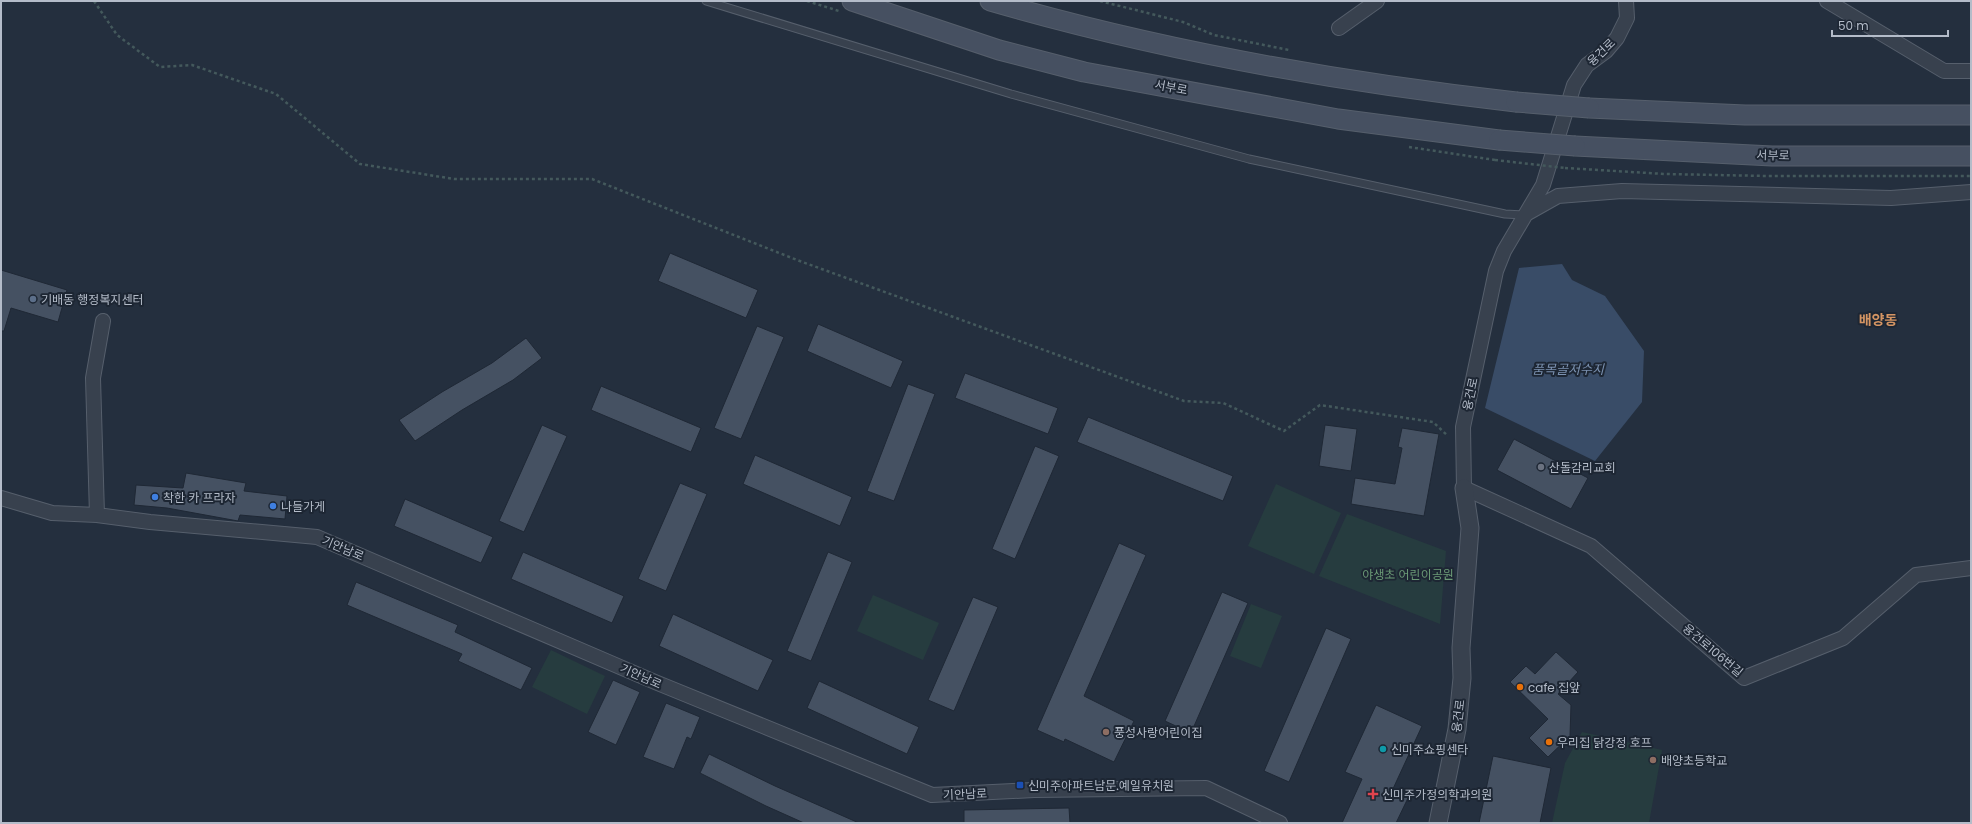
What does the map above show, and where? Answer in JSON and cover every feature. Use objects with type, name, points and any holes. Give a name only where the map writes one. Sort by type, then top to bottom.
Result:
[{"type":"main road","name":"서부로","points":[[852,1],[999,50],[1084,72],[1338,119],[1499,140],[1575,146],[1772,156],[1971,156]]},
{"type":"main road","points":[[990,1],[1082,26],[1228,59],[1353,81],[1516,102],[1589,108],[1745,115],[1971,115]]},
{"type":"street","points":[[1339,28],[1377,1]]},
{"type":"street","name":"융건로","points":[[1438,823],[1457,729],[1462,678],[1461,648],[1470,528],[1464,488],[1463,427],[1496,271],[1504,251],[1543,185],[1574,84],[1587,65],[1606,51],[1617,38],[1627,18],[1626,1]]},
{"type":"street","points":[[1827,1],[1944,71],[1971,72]]},
{"type":"street","points":[[1524,215],[1558,196],[1622,191],[1891,198],[1971,192]]},
{"type":"street","points":[[97,515],[93,378],[103,321]]},
{"type":"street","name":"융건로106번길","points":[[1464,488],[1591,546],[1744,678],[1843,638],[1916,575],[1971,568]]},
{"type":"street","name":"기안남로","points":[[1,498],[52,513],[97,515],[158,523],[317,537],[655,682],[932,795],[1034,790],[1206,788],[1280,823]]},
{"type":"lane","points":[[706,1],[1011,94],[1249,159],[1505,214],[1524,215]]},
{"type":"path","points":[[94,1],[118,35],[160,67],[192,65],[276,94],[360,164],[454,179],[592,179],[798,260],[1184,401],[1223,403],[1284,431],[1320,405],[1433,422],[1463,449]]},
{"type":"path","points":[[1100,1],[1183,22],[1214,35],[1295,52]]},
{"type":"path","points":[[1495,160],[1565,168]]},
{"type":"green space","points":[[1276,484],[1341,513],[1314,574],[1248,546]]},
{"type":"green space","name":"야생초 어린이공원","points":[[1347,514],[1446,551],[1440,624],[1319,576]]},
{"type":"green space","points":[[873,595],[939,623],[923,660],[857,631]]},
{"type":"green space","points":[[1251,604],[1282,616],[1261,668],[1230,656]]},
{"type":"green space","points":[[551,650],[605,676],[587,714],[532,687]]},
{"type":"green space","points":[[1582,732],[1662,750],[1649,823],[1552,823],[1565,763]]},
{"type":"water","name":"품목골저수지","points":[[1562,264],[1572,280],[1605,296],[1644,351],[1642,402],[1595,461],[1485,408],[1519,268]]},
{"type":"building","points":[[670,253],[758,290],[746,318],[658,281]]},
{"type":"building","name":"기배동 행정복지센터","points":[[1,270],[67,290],[58,322],[11,308],[4,331],[1,331]]},
{"type":"building","points":[[818,324],[903,361],[891,388],[807,351]]},
{"type":"building","points":[[757,326],[784,337],[741,439],[714,428]]},
{"type":"building","points":[[526,338],[542,358],[513,380],[462,410],[415,441],[399,420],[442,392],[492,363]]},
{"type":"building","points":[[965,373],[1058,408],[1048,434],[955,398]]},
{"type":"building","points":[[908,384],[935,394],[894,501],[867,491]]},
{"type":"building","points":[[601,386],[701,428],[691,452],[591,410]]},
{"type":"building","points":[[1088,417],[1233,476],[1223,501],[1077,442]]},
{"type":"building","points":[[542,425],[567,436],[524,532],[499,521]]},
{"type":"building","points":[[1325,425],[1357,429],[1351,471],[1319,466]]},
{"type":"building","points":[[1402,428],[1439,434],[1424,516],[1351,504],[1355,478],[1395,484],[1402,448],[1398,447]]},
{"type":"building","points":[[1514,439],[1588,478],[1571,509],[1497,470]]},
{"type":"building","points":[[1035,446],[1059,456],[1015,559],[992,549]]},
{"type":"building","points":[[755,455],[852,497],[840,526],[743,484]]},
{"type":"building","points":[[186,473],[246,483],[244,491],[287,496],[285,519],[240,515],[238,521],[167,508],[134,505],[136,485],[183,488]]},
{"type":"building","points":[[680,483],[707,494],[666,591],[638,579]]},
{"type":"building","points":[[405,499],[493,537],[481,563],[394,526]]},
{"type":"building","points":[[1119,543],[1146,555],[1084,696],[1134,721],[1114,762],[1065,739],[1064,742],[1037,730]]},
{"type":"building","points":[[523,552],[624,596],[612,623],[511,579]]},
{"type":"building","points":[[828,552],[852,562],[811,661],[787,651]]},
{"type":"building","points":[[356,582],[458,625],[455,632],[532,668],[521,690],[458,661],[462,654],[347,605]]},
{"type":"building","points":[[1222,592],[1248,603],[1191,733],[1165,721]]},
{"type":"building","points":[[973,597],[998,607],[954,711],[928,700]]},
{"type":"building","points":[[673,614],[773,660],[758,691],[659,646]]},
{"type":"building","points":[[1326,628],[1351,639],[1289,782],[1264,771]]},
{"type":"building","points":[[1556,652],[1578,672],[1558,694],[1571,705],[1570,736],[1548,757],[1529,738],[1548,719],[1510,682],[1526,666],[1535,674]]},
{"type":"building","points":[[613,680],[640,692],[616,745],[588,732]]},
{"type":"building","points":[[819,681],[919,727],[907,754],[807,708]]},
{"type":"building","points":[[666,703],[700,717],[691,739],[687,737],[674,769],[643,757]]},
{"type":"building","name":"신미주쇼핑센타","points":[[1376,705],[1422,726],[1392,791],[1408,798],[1396,823],[1342,823],[1362,779],[1345,772]]},
{"type":"building","points":[[709,754],[775,786],[859,823],[804,823],[766,806],[700,773]]},
{"type":"building","points":[[1493,756],[1551,768],[1540,823],[1479,823]]},
{"type":"building","points":[[1069,808],[1070,823],[964,823],[964,810]]},
{"type":"place","name":"기배동 행정복지센터","points":[[33,299]]},
{"type":"place","name":"산돌감리교회","points":[[1541,467]]},
{"type":"place","name":"착한 카 프라자","points":[[155,497]]},
{"type":"place","name":"나들가게","points":[[273,506]]},
{"type":"place","name":"cafe 집앞","points":[[1520,687]]},
{"type":"place","name":"풍성사랑어린이집","points":[[1106,732]]},
{"type":"place","name":"우리집 닭강정 호프","points":[[1549,742]]},
{"type":"place","name":"신미주쇼핑센타","points":[[1383,749]]},
{"type":"place","name":"배양초등학교","points":[[1653,760]]},
{"type":"place","name":"신미주아파트남문.예일유치원","points":[[1020,785]]},
{"type":"place","name":"신미주가정의학과의원","points":[[1373,794]]},
{"type":"district","name":"배양동","points":[[1878,320]]}]
